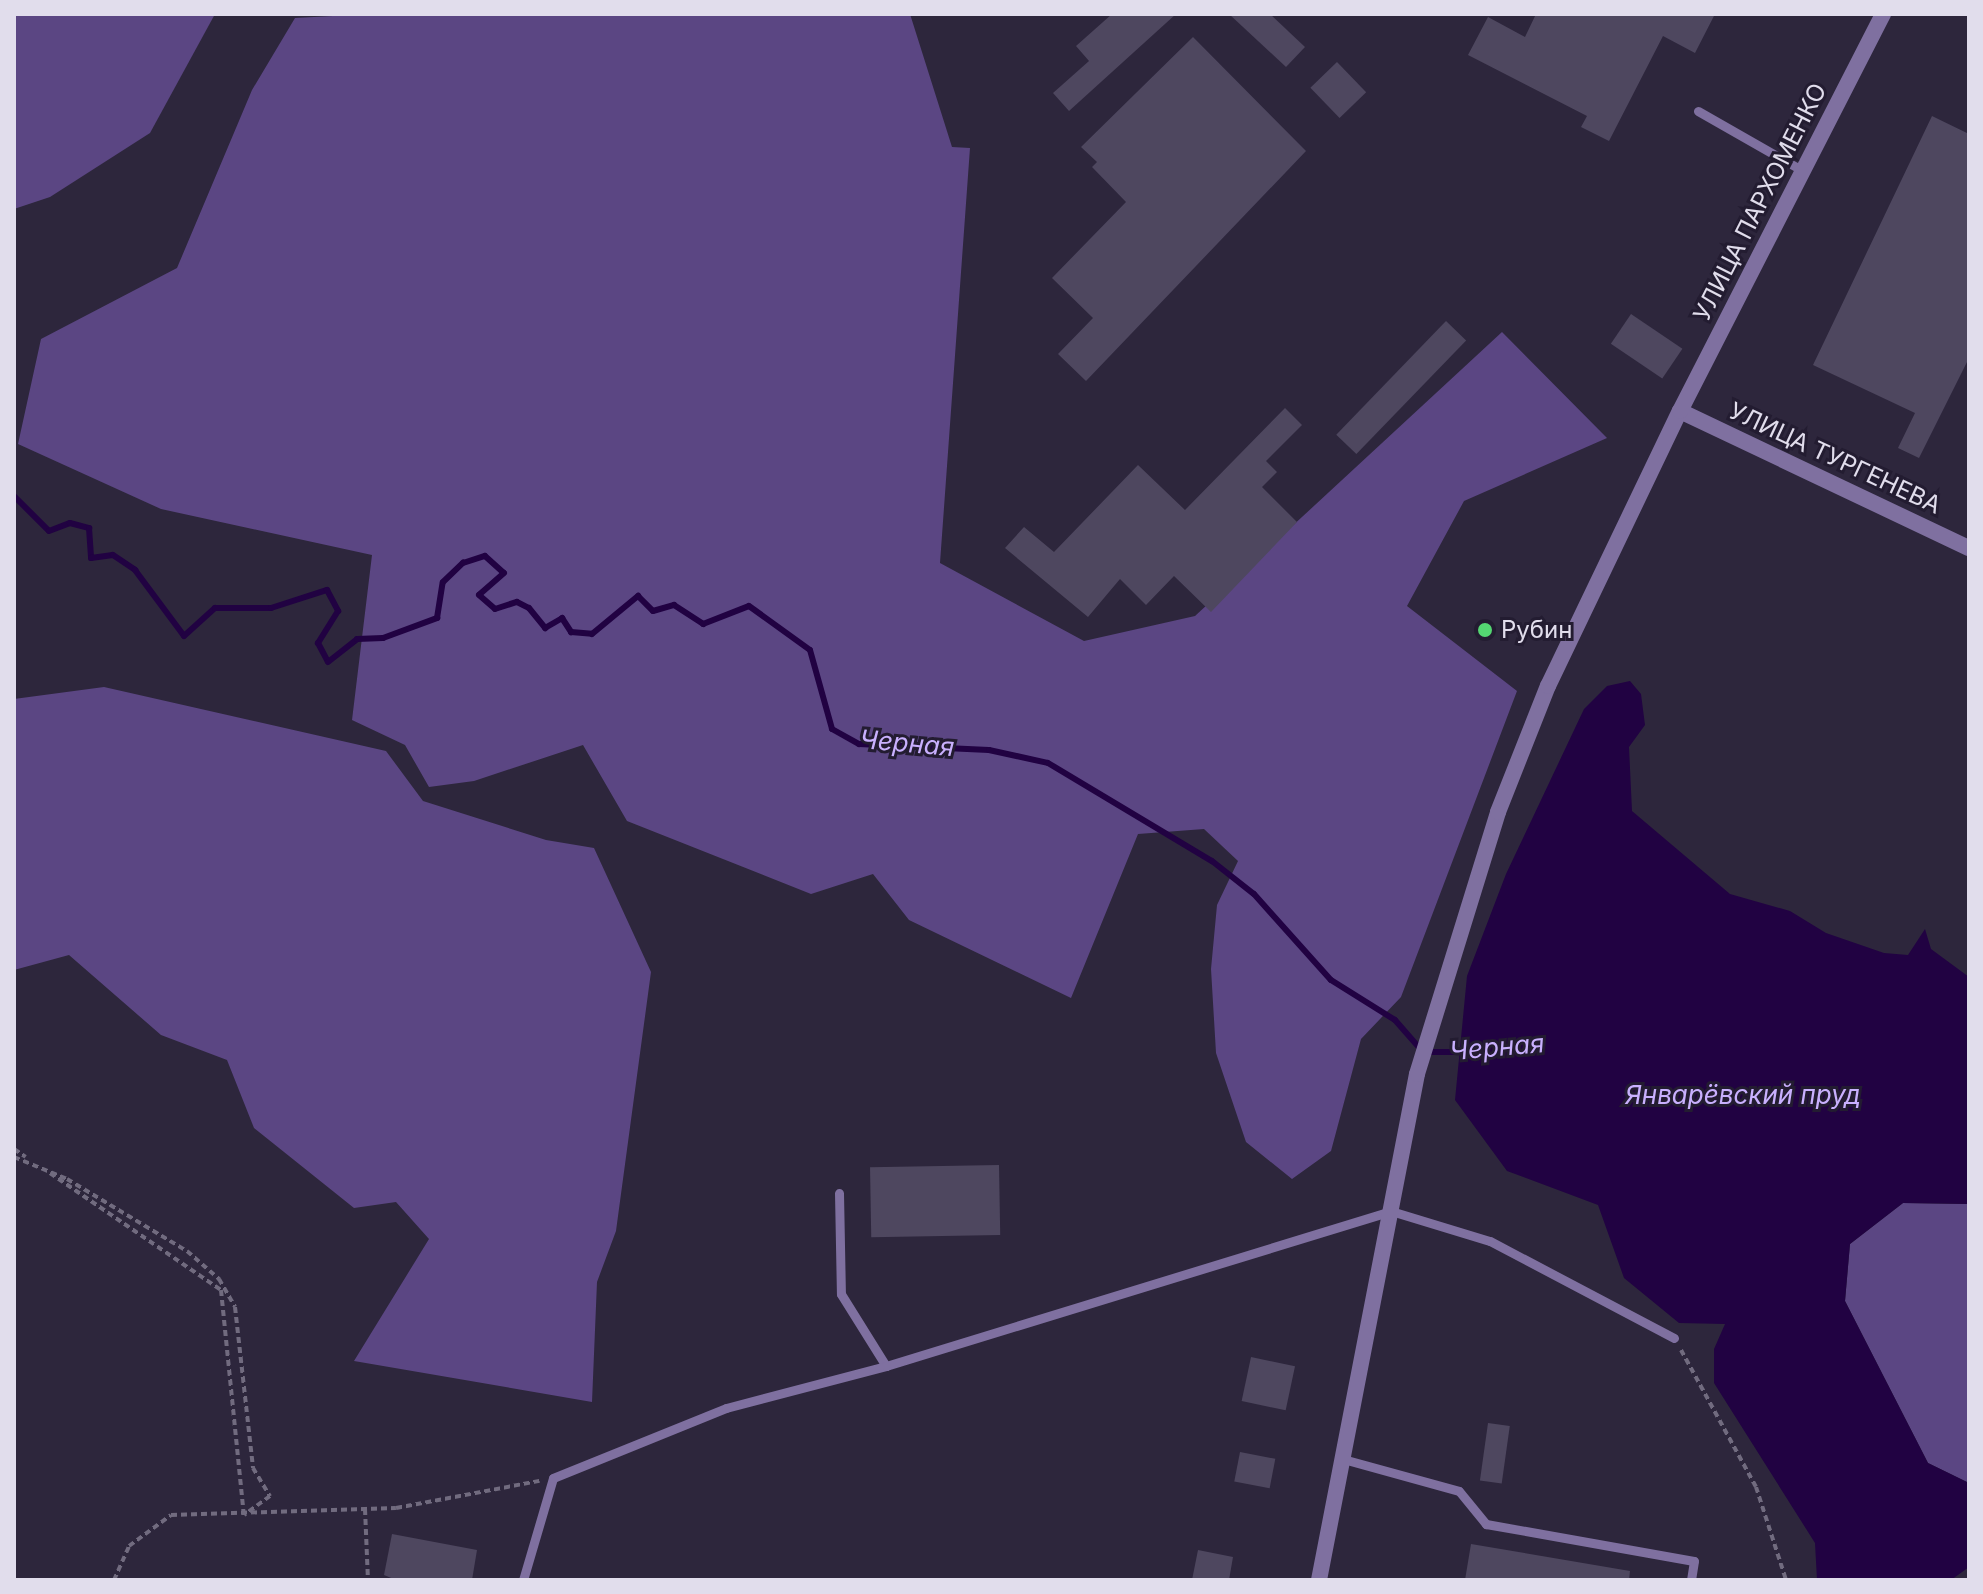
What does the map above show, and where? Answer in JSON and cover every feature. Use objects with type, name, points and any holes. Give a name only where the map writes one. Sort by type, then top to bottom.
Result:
[{"type":"street","name":"УЛИЦА ПАРХОМЕНКО","points":[[1319,1580],[1417,1074],[1439,992],[1498,812],[1548,686],[1680,411],[1883,14]]},
{"type":"street","name":"УЛИЦА ТУРГЕНЕВА","points":[[1680,411],[1969,548]]},
{"type":"lane","points":[[1698,111],[1803,171]]},
{"type":"lane","points":[[839,1193],[841,1294],[886,1366]]},
{"type":"lane","points":[[523,1580],[553,1478],[726,1408],[886,1366],[1391,1211],[1490,1241],[1674,1338]]},
{"type":"lane","points":[[1343,1459],[1459,1491],[1486,1524],[1694,1561],[1691,1580]]},
{"type":"path","points":[[14,1149],[221,1290],[244,1515]]},
{"type":"path","points":[[14,1157],[38,1165],[187,1251],[219,1279],[235,1307],[253,1468],[270,1496],[244,1515]]},
{"type":"path","points":[[1674,1338],[1756,1487],[1786,1580]]},
{"type":"path","points":[[114,1580],[129,1546],[171,1515],[365,1509],[553,1478]]},
{"type":"path","points":[[365,1509],[368,1580]]},
{"type":"shaded area","points":[[14,14],[215,14],[150,133],[50,197],[14,209]]},
{"type":"shaded area","points":[[371,14],[910,14],[952,147],[970,148],[940,563],[1084,641],[1195,616],[1502,332],[1607,438],[1464,501],[1407,606],[1517,691],[1401,997],[1361,1039],[1331,1151],[1292,1179],[1246,1142],[1216,1053],[1211,969],[1217,905],[1238,861],[1204,829],[1138,834],[1071,998],[909,920],[873,874],[811,894],[627,821],[583,745],[474,781],[429,787],[405,745],[352,720],[372,555],[161,509],[18,444],[41,339],[177,268],[252,90],[295,18]]},
{"type":"shaded area","points":[[104,687],[386,751],[423,801],[546,840],[594,848],[651,972],[616,1231],[597,1282],[592,1402],[354,1361],[429,1239],[396,1202],[354,1208],[254,1128],[227,1060],[161,1035],[69,955],[14,970],[14,699]]},
{"type":"shaded area","points":[[1903,1203],[1969,1204],[1969,1483],[1928,1463],[1845,1301],[1850,1244]]},
{"type":"water","name":"Январёвский пруд","points":[[1630,681],[1641,694],[1645,725],[1629,747],[1632,811],[1730,894],[1790,911],[1826,933],[1884,953],[1908,955],[1925,929],[1931,949],[1969,977],[1969,1204],[1903,1203],[1850,1244],[1845,1301],[1928,1463],[1969,1483],[1969,1567],[1951,1580],[1817,1580],[1815,1543],[1714,1383],[1714,1349],[1725,1324],[1679,1323],[1624,1278],[1598,1205],[1507,1171],[1455,1100],[1467,976],[1506,874],[1584,709],[1607,686]]},
{"type":"building","points":[[1112,14],[1176,14],[1069,111],[1053,93],[1089,61],[1076,46]]},
{"type":"building","points":[[1229,14],[1270,14],[1305,47],[1286,67]]},
{"type":"building","points":[[1536,14],[1715,14],[1695,53],[1663,36],[1609,141],[1581,127],[1587,116],[1468,55],[1488,17],[1525,37]]},
{"type":"building","points":[[1193,37],[1306,151],[1086,381],[1058,354],[1093,318],[1052,278],[1126,202],[1092,167],[1097,162],[1081,147]]},
{"type":"building","points":[[1337,62],[1366,92],[1340,118],[1310,88]]},
{"type":"building","points":[[1932,116],[1969,134],[1969,358],[1919,458],[1898,448],[1915,413],[1813,365]]},
{"type":"building","points":[[1631,314],[1682,349],[1662,379],[1611,344]]},
{"type":"building","points":[[1446,321],[1466,340],[1356,454],[1336,435]]},
{"type":"building","points":[[1285,408],[1302,425],[1266,461],[1277,472],[1262,487],[1297,522],[1211,612],[1174,576],[1146,605],[1120,579],[1088,617],[1005,548],[1024,527],[1054,552],[1138,465],[1185,510]]},
{"type":"building","points":[[999,1165],[1000,1235],[871,1237],[870,1167]]},
{"type":"building","points":[[1251,1357],[1295,1366],[1286,1410],[1242,1401]]},
{"type":"building","points":[[1488,1423],[1510,1426],[1502,1483],[1480,1480]]},
{"type":"building","points":[[1240,1452],[1275,1459],[1270,1488],[1234,1481]]},
{"type":"building","points":[[392,1534],[477,1550],[472,1580],[396,1580],[384,1575]]},
{"type":"building","points":[[1471,1544],[1630,1571],[1629,1580],[1465,1580]]},
{"type":"building","points":[[1198,1550],[1233,1557],[1229,1580],[1192,1580]]},
{"type":"waterway","name":"Черная","points":[[14,496],[49,531],[70,523],[89,528],[91,558],[113,555],[135,570],[184,636],[215,608],[271,608],[327,590],[338,611],[318,643],[328,662],[357,639],[383,638],[437,618],[443,582],[463,563],[485,556],[504,573],[479,595],[495,609],[517,602],[529,608],[545,628],[562,618],[571,632],[592,634],[638,596],[653,611],[674,605],[703,624],[749,606],[810,650],[832,729],[859,744],[989,750],[1048,763],[1212,861],[1254,894],[1331,980],[1395,1020],[1423,1052],[1468,1052]]},
{"type":"place","name":"Рубин","points":[[1485,630]]}]
